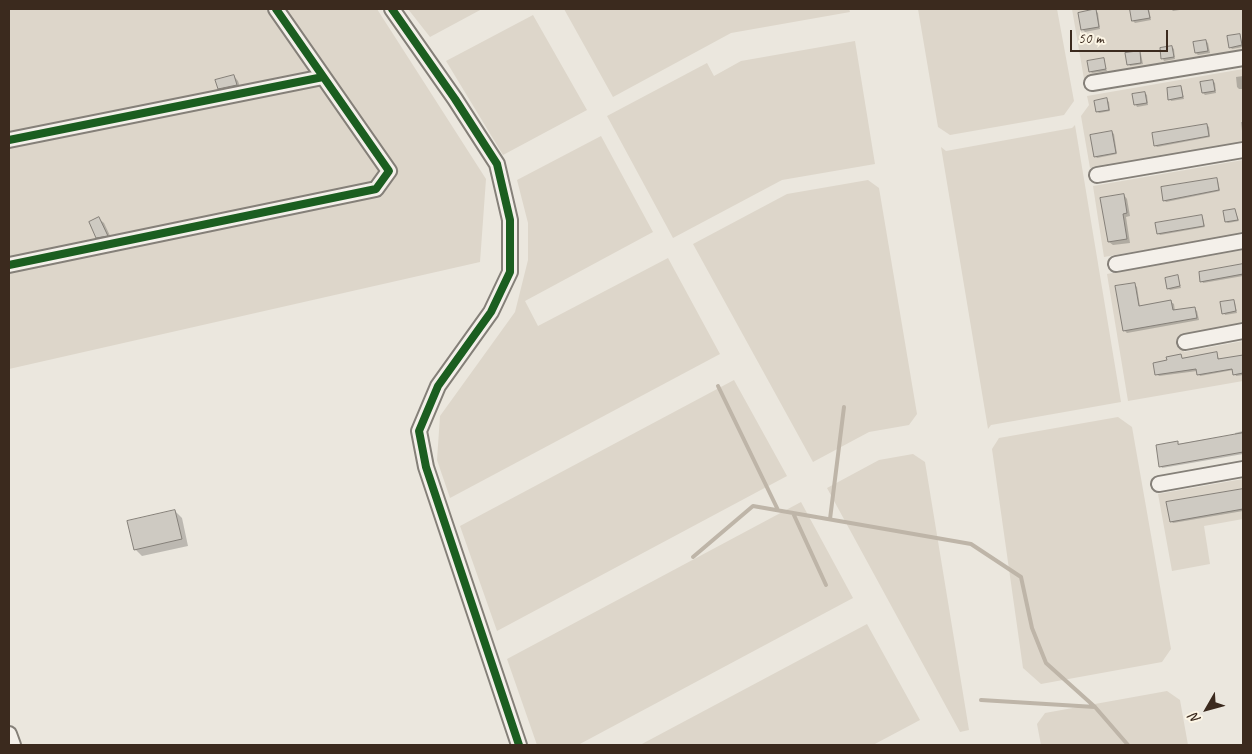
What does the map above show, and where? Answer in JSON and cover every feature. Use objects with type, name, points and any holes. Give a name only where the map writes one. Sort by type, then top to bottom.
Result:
[{"type":"street","points":[[9,265],[376,189],[389,171],[276,9]]},
{"type":"street","points":[[392,9],[455,99],[497,164],[510,220],[510,272],[491,312],[438,386],[419,431],[426,467],[518,745]]},
{"type":"street","points":[[1092,84],[1243,58]]},
{"type":"street","points":[[9,140],[323,76]]},
{"type":"street","points":[[1097,175],[1243,150]]},
{"type":"street","points":[[1116,264],[1243,241]]},
{"type":"street","points":[[1184,342],[1243,331]]},
{"type":"street","points":[[1159,484],[1243,469]]},
{"type":"street","points":[[9,734],[13,745]]},
{"type":"shaded area","points":[[9,9],[377,9],[486,179],[480,262],[9,369]]},
{"type":"shaded area","points":[[408,9],[482,9],[430,37]]},
{"type":"shaded area","points":[[564,9],[849,9],[850,12],[731,33],[613,97]]},
{"type":"shaded area","points":[[918,9],[1057,9],[1074,101],[1064,115],[950,135],[938,127]]},
{"type":"shaded area","points":[[1072,9],[1243,9],[1243,51],[1084,79]]},
{"type":"shaded area","points":[[533,15],[587,110],[503,155],[446,61]]},
{"type":"shaded area","points":[[855,41],[875,164],[782,180],[673,238],[607,116],[707,63],[714,76],[741,61]]},
{"type":"shaded area","points":[[1243,69],[1243,142],[1090,168],[1081,116],[1089,105],[1087,96]]},
{"type":"shaded area","points":[[1075,125],[1121,402],[991,425],[988,429],[941,147],[946,151],[1072,128]]},
{"type":"shaded area","points":[[601,136],[653,232],[525,301],[538,326],[668,258],[720,354],[450,498],[437,460],[440,416],[515,312],[528,260],[528,223],[517,180]]},
{"type":"shaded area","points":[[1243,160],[1243,233],[1104,257],[1093,186]]},
{"type":"shaded area","points":[[868,180],[879,188],[917,414],[909,425],[869,432],[813,462],[693,244],[787,194]]},
{"type":"shaded area","points":[[1243,250],[1243,323],[1181,335],[1184,352],[1243,341],[1243,381],[1128,401],[1107,274]]},
{"type":"shaded area","points":[[734,380],[787,476],[497,631],[460,526]]},
{"type":"shaded area","points":[[1118,417],[1132,427],[1171,649],[1162,662],[1041,684],[1023,668],[992,449],[999,438]]},
{"type":"shaded area","points":[[913,454],[925,462],[969,730],[960,732],[827,488],[879,460]]},
{"type":"shaded area","points":[[1243,479],[1243,519],[1204,526],[1210,564],[1172,571],[1158,494]]},
{"type":"shaded area","points":[[801,502],[853,598],[578,745],[537,745],[507,659]]},
{"type":"shaded area","points":[[867,624],[920,720],[873,745],[640,745]]},
{"type":"shaded area","points":[[1167,691],[1180,700],[1188,745],[1041,745],[1037,724],[1045,713]]},
{"type":"building","points":[[1096,9],[1099,27],[1081,30],[1078,13]]},
{"type":"building","points":[[1130,9],[1148,9],[1150,18],[1132,21]]},
{"type":"building","points":[[1240,34],[1242,45],[1229,48],[1227,36]]},
{"type":"building","points":[[1206,40],[1208,51],[1195,53],[1193,42]]},
{"type":"building","points":[[1172,46],[1174,57],[1161,59],[1160,48]]},
{"type":"building","points":[[1140,51],[1141,63],[1127,65],[1125,53]]},
{"type":"building","points":[[1104,58],[1106,69],[1089,72],[1087,61]]},
{"type":"building","points":[[234,75],[237,85],[218,89],[215,80]]},
{"type":"building","points":[[1213,80],[1215,91],[1202,93],[1200,82]]},
{"type":"building","points":[[1181,86],[1183,97],[1168,100],[1167,88]]},
{"type":"building","points":[[1145,92],[1147,103],[1134,105],[1132,94]]},
{"type":"building","points":[[1107,98],[1109,110],[1096,112],[1094,101]]},
{"type":"building","points":[[1207,124],[1209,136],[1154,146],[1152,133]]},
{"type":"building","points":[[1112,131],[1116,153],[1094,157],[1090,135]]},
{"type":"building","points":[[1217,178],[1219,190],[1163,201],[1161,187]]},
{"type":"building","points":[[1124,194],[1127,213],[1123,214],[1127,239],[1108,242],[1100,198]]},
{"type":"building","points":[[1235,209],[1238,220],[1225,222],[1223,211]]},
{"type":"building","points":[[1202,215],[1204,226],[1157,234],[1155,223]]},
{"type":"building","points":[[99,217],[108,236],[96,238],[89,222]]},
{"type":"building","points":[[1243,264],[1243,274],[1200,282],[1199,272]]},
{"type":"building","points":[[1178,275],[1180,286],[1167,289],[1165,278]]},
{"type":"building","points":[[1135,283],[1139,306],[1171,300],[1173,310],[1195,307],[1197,318],[1123,331],[1115,286]]},
{"type":"building","points":[[1234,300],[1236,311],[1222,314],[1220,302]]},
{"type":"building","points":[[1217,352],[1218,359],[1243,355],[1243,373],[1233,375],[1232,369],[1197,375],[1196,369],[1155,375],[1153,363],[1167,360],[1166,357],[1181,354],[1182,358]]},
{"type":"building","points":[[1243,433],[1243,452],[1159,467],[1156,445],[1178,441],[1178,444]]},
{"type":"building","points":[[1243,489],[1243,509],[1170,522],[1166,502]]},
{"type":"building","points":[[175,510],[182,539],[134,550],[127,521]]},
{"type":"waterway","points":[[718,386],[778,510]]},
{"type":"waterway","points":[[830,519],[844,407]]},
{"type":"waterway","points":[[693,557],[753,506],[971,544],[1021,577],[1032,628],[1046,663],[1095,707],[1128,745]]},
{"type":"waterway","points":[[793,513],[826,585]]},
{"type":"waterway","points":[[981,700],[1095,707]]},
{"type":"cycle path","points":[[9,265],[376,189],[389,171],[276,9]]},
{"type":"cycle path","points":[[392,9],[455,99],[497,164],[510,220],[510,272],[491,312],[438,386],[419,431],[426,467],[519,745]]},
{"type":"cycle path","points":[[9,140],[323,77]]}]
